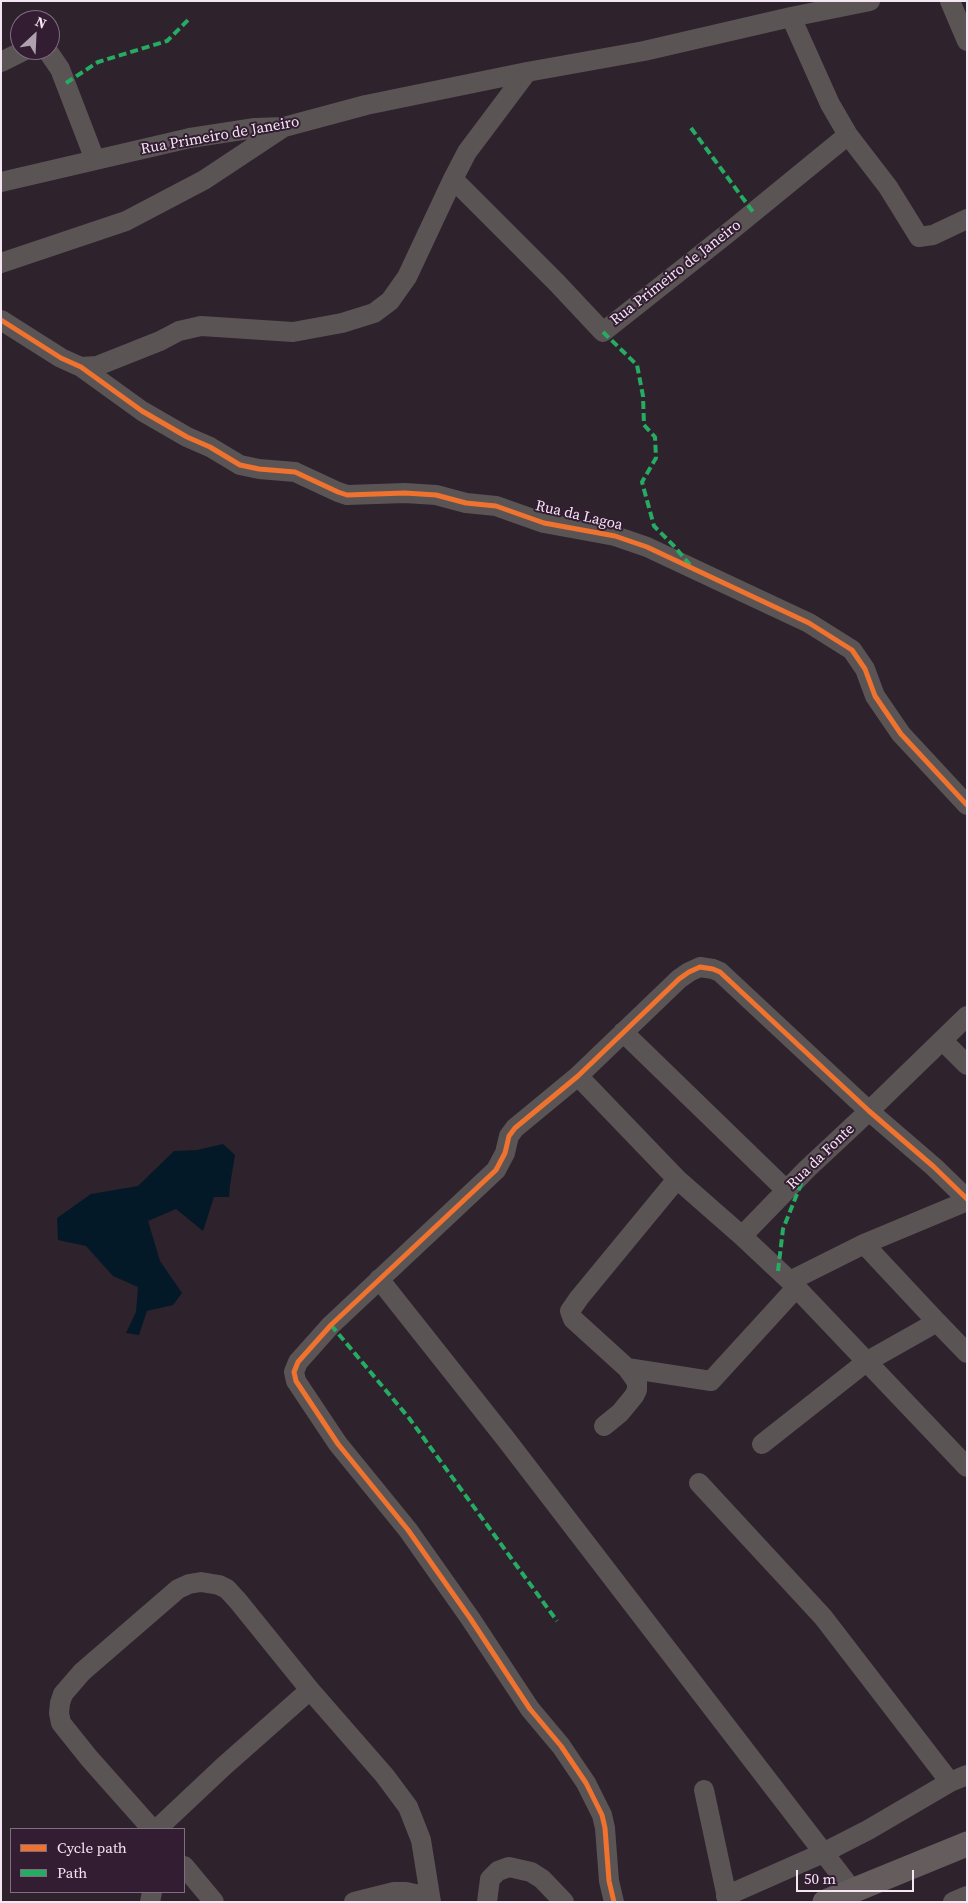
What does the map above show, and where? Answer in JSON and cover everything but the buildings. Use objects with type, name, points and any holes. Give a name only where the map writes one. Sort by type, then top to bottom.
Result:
[{"type":"main road","points":[[825,1902],[967,1844]]},
{"type":"street","name":"Rua Primeiro de Janeiro","points":[[1,182],[190,138],[255,128],[284,127],[366,105],[644,50],[870,1]]},
{"type":"street","points":[[950,1],[967,41]]},
{"type":"street","points":[[791,17],[830,104],[848,135],[888,187],[919,238],[934,235],[967,218]]},
{"type":"street","points":[[54,60],[66,83],[95,160]]},
{"type":"street","points":[[80,367],[97,366],[160,341],[179,331],[201,326],[293,332],[342,323],[374,313],[390,301],[407,277],[467,152],[527,72]]},
{"type":"street","points":[[1,263],[126,221],[204,180],[284,127]]},
{"type":"street","name":"Rua Primeiro de Janeiro","points":[[453,179],[603,332],[848,135]]},
{"type":"street","name":"Rua da Lagoa","points":[[1,320],[61,358],[80,367],[142,411],[240,465],[259,469],[295,472],[338,492],[347,494],[405,493],[436,495],[466,503],[496,506],[544,523],[615,536],[647,547],[809,623],[852,650],[865,669],[875,696],[901,734],[967,805]]},
{"type":"street","points":[[614,1902],[609,1881],[605,1828],[599,1807],[586,1783],[561,1746],[530,1709],[470,1618],[408,1530],[338,1444],[296,1381],[294,1372],[298,1362],[331,1325],[496,1170],[503,1158],[509,1136],[515,1128],[578,1076],[679,978],[700,968],[713,969],[720,972],[869,1111],[934,1167],[967,1200],[864,1244],[793,1285],[711,1381],[627,1368]]},
{"type":"street","name":"Rua da Fonte","points":[[742,1236],[786,1190],[967,1016]]},
{"type":"street","points":[[623,1032],[786,1190]]},
{"type":"street","points":[[942,1040],[967,1065]]},
{"type":"street","points":[[578,1076],[677,1179],[742,1236],[793,1285],[967,1467]]},
{"type":"street","points":[[604,1426],[628,1403],[636,1392],[637,1382],[627,1368],[572,1319],[570,1311],[578,1298],[677,1179]]},
{"type":"street","points":[[864,1244],[967,1353]]},
{"type":"street","points":[[379,1279],[505,1438],[853,1891]]},
{"type":"street","points":[[762,1444],[866,1362],[936,1322]]},
{"type":"street","points":[[699,1483],[823,1617],[958,1779],[868,1830],[727,1899],[704,1790]]},
{"type":"street","points":[[151,1828],[61,1723],[59,1713],[63,1694],[82,1672],[178,1589],[201,1582],[219,1585],[227,1589],[238,1601],[310,1690],[385,1776],[408,1807],[421,1840],[430,1899],[406,1892],[394,1892],[354,1902]]},
{"type":"street","points":[[158,1828],[224,1766],[310,1690]]},
{"type":"street","points":[[185,1867],[214,1902]]},
{"type":"street","points":[[487,1902],[490,1879],[498,1871],[509,1867],[532,1872],[542,1879],[564,1902]]},
{"type":"street","points":[[953,1902],[967,1896]]},
{"type":"water","points":[[223,1144],[235,1155],[229,1197],[214,1197],[203,1231],[176,1209],[148,1221],[160,1261],[182,1293],[173,1305],[147,1311],[139,1335],[126,1333],[136,1312],[138,1287],[113,1276],[86,1246],[58,1240],[57,1218],[91,1194],[138,1186],[174,1151],[197,1150]]},
{"type":"marked path","points":[[66,83],[98,62],[167,41],[190,18]]},
{"type":"marked path","points":[[691,128],[753,212]]},
{"type":"marked path","points":[[603,332],[637,365],[643,396],[644,425],[655,437],[656,458],[642,482],[654,526],[690,565]]},
{"type":"marked path","points":[[778,1271],[783,1229],[807,1169]]},
{"type":"marked path","points":[[331,1325],[409,1418],[557,1621]]},
{"type":"cycle path","points":[[1,320],[61,358],[81,367],[142,411],[240,465],[259,469],[295,472],[347,495],[405,493],[436,495],[466,503],[496,506],[544,523],[615,536],[647,547],[809,623],[852,650],[865,669],[875,696],[901,734],[967,805]]},
{"type":"cycle path","points":[[614,1902],[609,1881],[605,1828],[602,1815],[586,1783],[561,1746],[530,1709],[470,1618],[408,1530],[338,1444],[296,1381],[294,1372],[298,1362],[331,1325],[496,1170],[505,1153],[509,1136],[515,1128],[578,1076],[679,979],[700,967],[720,972],[869,1111],[934,1167],[967,1199]]}]
